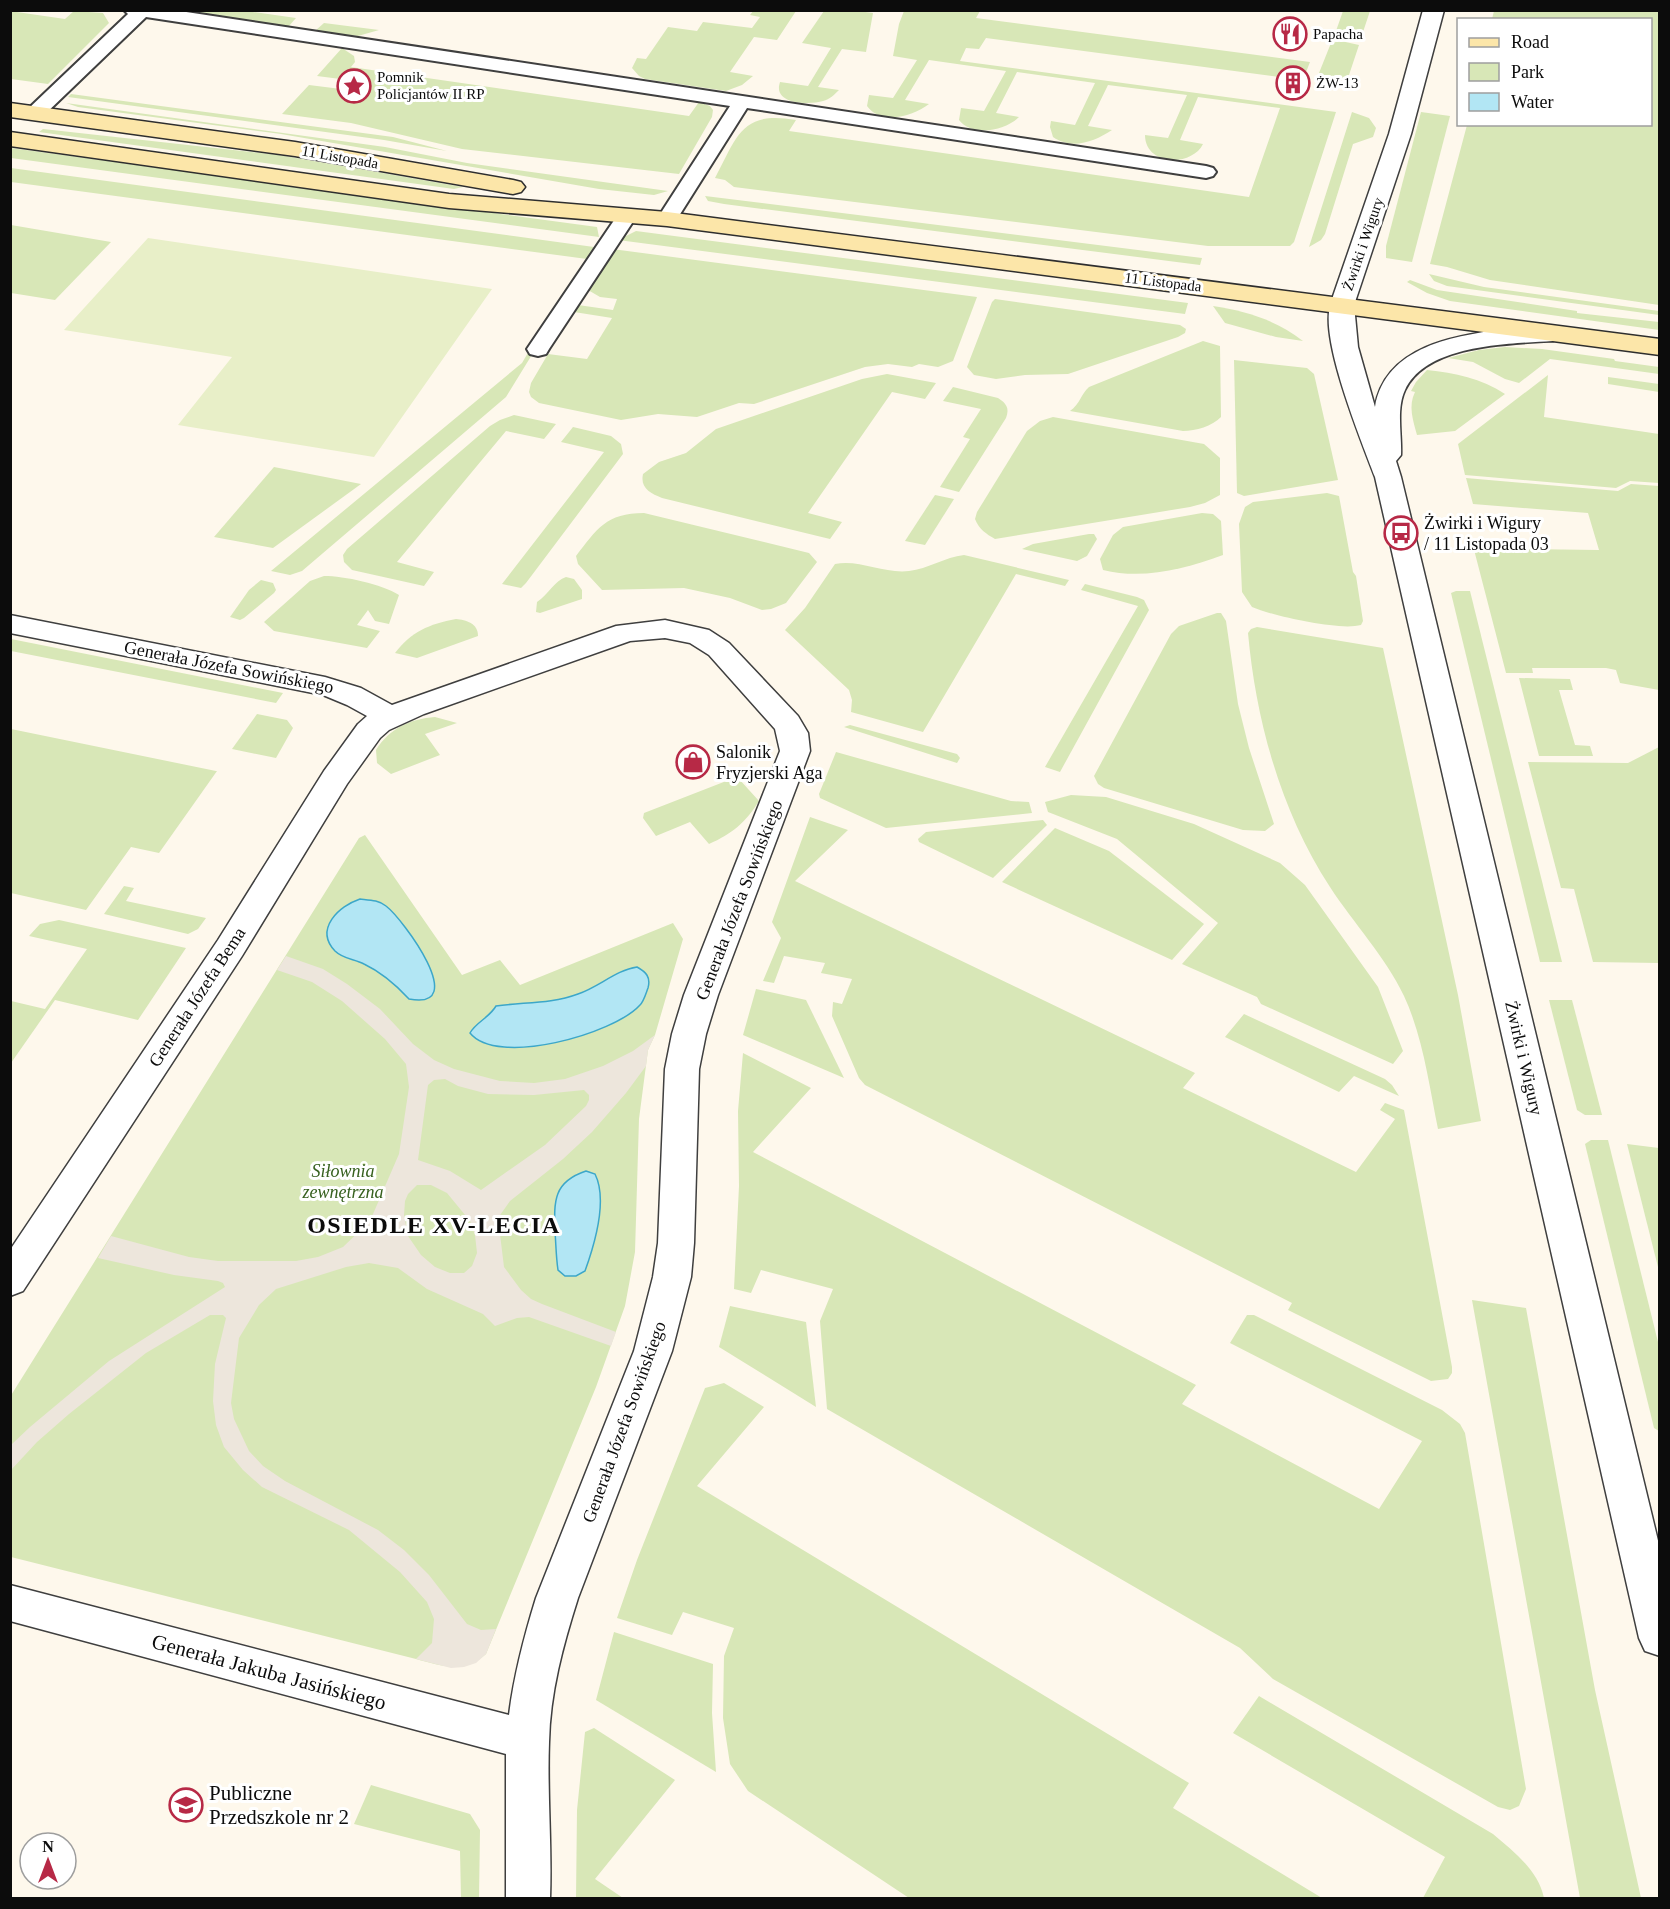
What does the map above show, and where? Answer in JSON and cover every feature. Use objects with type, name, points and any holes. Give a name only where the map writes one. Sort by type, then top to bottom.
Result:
[{"type":"main road","name":"11 Listopada","points":[[10,110],[295,149],[592,202],[667,219]]},
{"type":"main road","name":"11 Listopada","points":[[10,139],[449,201],[667,219],[1659,347]]},
{"type":"street","name":"Żwirki i Wigury","points":[[1434,10],[1400,134],[1342,305],[1341,322],[1355,383],[1388,477],[1659,1638]]},
{"type":"street","name":"Żwirki i Wigury","points":[[1388,477],[1389,405],[1392,390],[1399,379],[1417,362],[1446,348],[1467,343],[1553,333]]},
{"type":"street","name":"Generała Józefa Sowińskiego","points":[[10,624],[325,686],[345,691],[364,700],[388,717],[626,632],[665,629],[699,636],[719,649],[787,723],[793,733],[795,751],[689,1034],[679,1104],[676,1243],[662,1319],[653,1351],[557,1598],[534,1683],[527,1740],[528,1899]]},
{"type":"street","name":"Generała Józefa Bema","points":[[10,1281],[230,948],[335,778],[369,731],[388,717]]},
{"type":"street","name":"Generała Jakuba Jasińskiego","points":[[10,1603],[527,1740]]},
{"type":"lane","points":[[35,113],[139,11],[1206,172]]},
{"type":"lane","points":[[667,219],[741,103]]},
{"type":"lane","points":[[538,349],[626,217]]},
{"type":"green space","points":[[754,10],[796,11],[777,40],[754,37],[730,72],[753,76],[742,85],[726,91],[645,79],[632,68],[637,58],[646,59],[668,27],[697,31],[703,22],[752,28],[760,17],[750,15]]},
{"type":"green space","points":[[851,10],[873,13],[866,52],[842,49],[818,87],[839,90],[832,97],[817,102],[802,103],[787,99],[779,90],[780,82],[808,86],[831,48],[802,43],[824,11]]},
{"type":"green space","points":[[10,11],[65,19],[74,11],[103,13],[109,23],[48,84],[11,79]]},
{"type":"green space","points":[[182,11],[246,11],[296,18],[288,27]]},
{"type":"green space","points":[[904,11],[980,11],[976,18],[1310,62],[1303,80],[986,38],[979,49],[966,48],[960,61],[1336,112],[1294,242],[1290,246],[1208,246],[734,187],[725,180],[715,178],[729,150],[743,130],[763,119],[778,118],[796,120],[789,131],[1249,197],[1280,108],[1198,97],[1180,140],[1203,144],[1189,157],[1170,160],[1160,158],[1153,153],[1147,145],[1145,135],[1168,138],[1187,95],[1108,85],[1088,126],[1112,130],[1098,138],[1075,144],[1053,137],[1051,121],[1075,125],[1095,83],[1017,72],[996,113],[1019,117],[997,129],[972,129],[959,120],[961,108],[984,111],[1006,71],[929,60],[905,100],[929,104],[915,112],[898,117],[880,116],[867,106],[869,95],[893,98],[917,60],[893,56]]},
{"type":"green space","points":[[1343,11],[1370,11],[1361,38],[1337,34]]},
{"type":"green space","points":[[1494,11],[1659,11],[1659,305],[1490,280],[1430,264],[1467,126],[1652,126],[1652,18],[1492,18]]},
{"type":"green space","points":[[324,23],[379,30],[358,36],[315,31]]},
{"type":"green space","points":[[1341,41],[1359,45],[1347,81],[1324,78],[1319,73],[1331,43]]},
{"type":"green space","points":[[342,48],[354,56],[355,62],[351,67],[689,116],[699,102],[710,106],[713,110],[712,117],[679,174],[462,149],[351,123],[282,114],[309,85],[357,91],[364,82],[317,76]]},
{"type":"green space","points":[[71,94],[393,137],[447,151],[384,140],[68,97]]},
{"type":"green space","points":[[66,103],[385,147],[467,163],[668,191],[654,195],[599,189],[281,134],[78,107]]},
{"type":"green space","points":[[1352,112],[1369,118],[1376,128],[1373,137],[1353,144],[1325,234],[1321,240],[1309,247]]},
{"type":"green space","points":[[1421,112],[1450,116],[1412,262],[1386,258],[1386,246]]},
{"type":"green space","points":[[43,129],[279,155],[463,187],[454,189],[39,132]]},
{"type":"green space","points":[[11,148],[597,227],[599,237],[11,158]]},
{"type":"green space","points":[[11,168],[594,247],[587,259],[11,182]]},
{"type":"green space","points":[[705,196],[1202,258],[1200,265],[724,204],[708,201]]},
{"type":"green space","points":[[10,225],[111,242],[55,300],[11,293]]},
{"type":"green space","points":[[636,231],[1188,303],[1185,314],[618,240]]},
{"type":"green space","points":[[148,238],[492,289],[374,457],[178,425],[232,357],[64,330]]},
{"type":"green space","points":[[612,249],[977,297],[953,361],[938,367],[919,364],[912,367],[888,364],[865,367],[754,404],[739,403],[697,417],[658,414],[621,420],[539,403],[531,397],[529,392],[531,383],[548,354],[587,359],[612,318],[574,312],[578,305],[613,310],[617,299],[600,297],[588,290]]},
{"type":"green space","points":[[1429,274],[1484,287],[1659,311],[1659,315],[1447,286],[1434,281]]},
{"type":"green space","points":[[1410,280],[1437,290],[1577,311],[1577,313],[1659,322],[1659,330],[1450,301],[1427,293],[1407,282]]},
{"type":"green space","points":[[995,299],[1180,325],[1186,329],[1185,333],[1178,337],[1068,374],[1025,375],[996,379],[974,375],[967,367]]},
{"type":"green space","points":[[1213,306],[1260,318],[1282,327],[1303,341],[1276,337],[1225,323]]},
{"type":"green space","points":[[1203,341],[1220,346],[1221,417],[1213,423],[1198,429],[1183,431],[1070,411],[1089,387]]},
{"type":"green space","points":[[1505,347],[1542,349],[1614,359],[1659,367],[1659,374],[1550,359],[1519,383],[1505,379],[1473,362],[1448,358],[1479,350]]},
{"type":"green space","points":[[529,351],[533,353],[506,397],[302,571],[290,575],[271,571],[522,363]]},
{"type":"green space","points":[[1234,360],[1307,368],[1314,374],[1338,480],[1244,496],[1237,493]]},
{"type":"green space","points":[[1427,370],[1468,377],[1505,394],[1455,431],[1417,435],[1412,408],[1415,392],[1411,391]]},
{"type":"green space","points":[[887,374],[936,383],[925,399],[892,392],[808,513],[842,522],[830,539],[662,498],[650,492],[643,483],[643,474],[659,462],[686,453],[716,429],[862,379]]},
{"type":"green space","points":[[1548,375],[1544,417],[1659,434],[1659,483],[1630,481],[1616,488],[1465,475],[1458,444]]},
{"type":"green space","points":[[1608,377],[1659,384],[1659,392],[1608,384]]},
{"type":"green space","points":[[953,387],[998,398],[1005,404],[1008,411],[1006,418],[959,492],[940,487],[970,439],[963,437],[981,409],[943,401]]},
{"type":"green space","points":[[514,415],[556,424],[544,439],[506,431],[397,562],[434,572],[424,586],[352,570],[344,562],[343,555],[347,549],[490,426]]},
{"type":"green space","points":[[1053,417],[1204,444],[1220,458],[1220,495],[1205,503],[1190,507],[995,539],[979,526],[975,519],[977,512],[1027,431],[1040,421]]},
{"type":"green space","points":[[573,427],[611,436],[621,444],[623,454],[526,583],[521,588],[502,584],[604,452],[561,442]]},
{"type":"green space","points":[[274,467],[361,484],[273,548],[214,537]]},
{"type":"green space","points":[[1466,478],[1618,491],[1631,484],[1659,486],[1659,690],[1620,683],[1616,670],[1606,668],[1532,668],[1533,673],[1506,673],[1472,542],[1518,543],[1520,549],[1599,550],[1588,513],[1473,504]]},
{"type":"green space","points":[[1327,493],[1339,496],[1353,572],[1356,576],[1363,621],[1361,625],[1322,624],[1252,607],[1242,592],[1239,524],[1245,507],[1253,502]]},
{"type":"green space","points":[[935,495],[954,499],[925,545],[905,541]]},
{"type":"green space","points":[[644,513],[809,553],[817,562],[786,603],[771,609],[762,610],[730,598],[684,588],[602,590],[578,564],[576,556],[590,538],[611,519]]},
{"type":"green space","points":[[1202,513],[1213,514],[1221,521],[1223,555],[1164,572],[1133,574],[1103,570],[1100,559],[1113,535],[1123,527]]},
{"type":"green space","points":[[1094,534],[1097,539],[1087,556],[1077,561],[1022,549],[1033,544]]},
{"type":"green space","points":[[964,555],[1069,580],[1065,586],[1016,574],[923,732],[851,712],[852,700],[849,690],[785,630],[805,608],[835,564],[853,563],[909,571]]},
{"type":"green space","points":[[324,576],[363,581],[399,595],[389,624],[375,621],[368,610],[357,625],[380,631],[367,648],[274,631],[264,622],[310,581]]},
{"type":"green space","points":[[566,577],[574,579],[582,590],[582,599],[540,613],[536,612],[537,602],[558,581]]},
{"type":"green space","points":[[261,580],[273,583],[276,590],[274,593],[244,618],[240,620],[230,617],[249,590]]},
{"type":"green space","points":[[1085,584],[1137,597],[1144,600],[1149,610],[1060,772],[1045,767],[1138,606],[1081,590]]},
{"type":"green space","points":[[1470,591],[1562,962],[1540,962],[1451,593]]},
{"type":"green space","points":[[1221,613],[1226,621],[1238,704],[1249,748],[1274,824],[1265,831],[1243,830],[1104,788],[1098,784],[1094,776],[1171,634],[1179,626]]},
{"type":"green space","points":[[456,619],[474,625],[478,636],[417,658],[395,653],[421,630],[437,623]]},
{"type":"green space","points":[[1257,627],[1383,648],[1458,995],[1481,1121],[1438,1129],[1421,1044],[1404,996],[1379,954],[1330,887],[1298,828],[1274,765],[1257,699],[1248,633]]},
{"type":"green space","points":[[11,639],[283,693],[276,703],[11,651]]},
{"type":"green space","points":[[1519,678],[1570,679],[1573,690],[1559,690],[1575,745],[1590,746],[1593,756],[1539,756]]},
{"type":"green space","points":[[257,714],[287,720],[293,728],[276,758],[232,749]]},
{"type":"green space","points":[[435,717],[457,723],[425,734],[440,755],[391,774],[377,763],[376,750],[394,730],[417,720]]},
{"type":"green space","points":[[850,725],[957,754],[960,758],[957,763],[844,727]]},
{"type":"green space","points":[[11,729],[217,771],[159,853],[131,847],[86,910],[11,893]]},
{"type":"green space","points":[[1659,747],[1659,963],[1593,962],[1574,889],[1561,888],[1528,762],[1628,763]]},
{"type":"green space","points":[[836,752],[1011,801],[1029,802],[1032,813],[886,828],[820,798],[819,794]]},
{"type":"green space","points":[[734,778],[739,779],[759,801],[738,827],[709,844],[690,822],[656,836],[643,818],[644,813]]},
{"type":"green space","points":[[1071,795],[1106,797],[1194,824],[1280,863],[1305,885],[1378,987],[1403,1051],[1393,1064],[1261,1004],[1257,997],[1182,964],[1218,923],[1117,839],[1048,812],[1045,802]]},
{"type":"green space","points":[[810,817],[848,830],[795,881],[1195,1073],[1183,1088],[1356,1172],[1395,1119],[1380,1110],[1385,1103],[1404,1110],[1452,1367],[1452,1373],[1448,1379],[1431,1381],[1288,1310],[1292,1303],[865,1085],[859,1078],[832,1016],[833,1002],[842,1004],[852,979],[821,973],[825,963],[784,956],[774,983],[763,981],[781,938],[772,922]]},
{"type":"green space","points":[[1043,820],[1047,825],[993,878],[919,842],[918,839],[926,832]]},
{"type":"green space","points":[[1055,828],[1109,851],[1204,924],[1172,960],[1002,882]]},
{"type":"green space","name":"Siłownia zewnętrzna","points":[[365,835],[462,975],[500,960],[520,985],[673,923],[683,939],[655,1035],[648,1050],[639,1119],[635,1252],[625,1306],[596,1387],[486,1654],[469,1664],[452,1667],[11,1557],[10,1397],[359,838]]},
{"type":"green space","points":[[124,886],[134,888],[126,901],[206,918],[198,929],[188,934],[104,914]]},
{"type":"green space","points":[[59,920],[186,948],[138,1020],[55,1000],[11,1063],[11,1001],[45,1009],[87,949],[29,936],[40,924]]},
{"type":"green space","points":[[756,989],[806,1000],[844,1078],[743,1035]]},
{"type":"green space","points":[[1549,1000],[1572,1000],[1602,1115],[1585,1115],[1577,1110]]},
{"type":"green space","points":[[1244,1014],[1385,1079],[1399,1096],[1354,1076],[1339,1092],[1225,1037]]},
{"type":"green space","points":[[743,1053],[811,1088],[753,1152],[1196,1385],[1182,1404],[1379,1509],[1422,1441],[1230,1343],[1247,1315],[1254,1315],[1442,1410],[1460,1424],[1465,1433],[1526,1789],[1519,1806],[1510,1810],[1498,1807],[1273,1679],[1240,1648],[827,1409],[820,1321],[833,1289],[761,1270],[751,1293],[734,1289],[739,1186],[738,1111]]},
{"type":"green space","points":[[1591,1140],[1608,1140],[1659,1346],[1659,1431],[1654,1428],[1585,1144]]},
{"type":"green space","points":[[1627,1144],[1659,1148],[1659,1271]]},
{"type":"green space","points":[[1472,1300],[1526,1308],[1595,1690],[1641,1898],[1580,1898]]},
{"type":"green space","points":[[730,1306],[806,1322],[816,1407],[719,1347]]},
{"type":"green space","points":[[724,1383],[764,1407],[697,1486],[1189,1783],[1173,1808],[1322,1898],[909,1898],[748,1791],[730,1764],[723,1718],[724,1656],[734,1628],[683,1612],[672,1635],[617,1618],[637,1560],[705,1388]]},
{"type":"green space","points":[[614,1632],[713,1664],[712,1713],[716,1772],[596,1700]]},
{"type":"green space","points":[[1259,1696],[1493,1834],[1531,1870],[1544,1898],[1423,1898],[1445,1857],[1233,1733]]},
{"type":"green space","points":[[594,1728],[675,1780],[595,1879],[623,1898],[576,1898],[577,1810],[585,1732]]},
{"type":"green space","points":[[371,1785],[470,1814],[480,1830],[479,1898],[461,1898],[460,1851],[354,1824]]},
{"type":"shaded area","points":[[286,956],[323,969],[380,1009],[413,1044],[434,1060],[454,1069],[500,1081],[534,1083],[565,1079],[603,1066],[633,1051],[655,1035],[648,1050],[646,1066],[626,1093],[592,1132],[563,1159],[510,1201],[498,1218],[504,1267],[521,1290],[531,1299],[542,1304],[616,1332],[611,1346],[529,1317],[517,1318],[495,1326],[483,1314],[427,1289],[398,1268],[369,1263],[346,1267],[276,1289],[259,1305],[239,1338],[231,1403],[234,1419],[249,1451],[263,1466],[285,1481],[378,1530],[404,1550],[429,1575],[467,1624],[481,1630],[496,1629],[486,1654],[476,1663],[464,1667],[451,1668],[416,1659],[432,1643],[434,1619],[427,1602],[400,1572],[349,1530],[262,1487],[243,1470],[224,1447],[216,1425],[213,1401],[215,1364],[226,1318],[223,1315],[210,1315],[146,1353],[69,1414],[37,1442],[11,1470],[11,1445],[30,1427],[109,1361],[225,1287],[218,1281],[174,1275],[98,1258],[111,1236],[189,1257],[218,1261],[296,1261],[318,1257],[343,1247],[370,1221],[399,1154],[409,1087],[406,1064],[385,1039],[342,1001],[312,982],[277,970]],"holes":[[[445,1079],[458,1086],[488,1094],[534,1095],[584,1090],[589,1095],[589,1100],[586,1106],[545,1145],[481,1190],[450,1171],[418,1160],[428,1085],[434,1080]],[[417,1185],[431,1185],[447,1193],[470,1221],[475,1235],[477,1253],[472,1266],[464,1273],[450,1273],[435,1267],[421,1255],[408,1236],[404,1215],[405,1201]]]},
{"type":"water","points":[[360,899],[377,901],[386,906],[417,944],[433,978],[434,991],[427,999],[409,999],[383,975],[364,964],[342,956],[329,943],[328,927],[332,919],[344,907]]},
{"type":"water","points":[[637,967],[645,973],[649,981],[640,1005],[626,1016],[582,1036],[529,1047],[504,1047],[484,1043],[470,1033],[496,1006],[568,997]]},
{"type":"water","points":[[586,1171],[595,1174],[599,1185],[598,1223],[585,1271],[576,1276],[565,1276],[558,1270],[557,1265],[556,1202],[561,1187],[567,1181]]},
{"type":"place","name":"Papacha","points":[[1290,34]]},
{"type":"place","name":"ŻW-13","points":[[1293,83]]},
{"type":"place","name":"Pomnik Policjantów II RP","points":[[354,86]]},
{"type":"place","name":"Żwirki i Wigury / 11 Listopada 03","points":[[1401,533]]},
{"type":"place","name":"Salonik Fryzjerski Aga","points":[[693,762]]},
{"type":"place","name":"Publiczne Przedszkole nr 2","points":[[186,1805]]},
{"type":"district","name":"OSIEDLE XV-LECIA","points":[[434,1225]]}]
